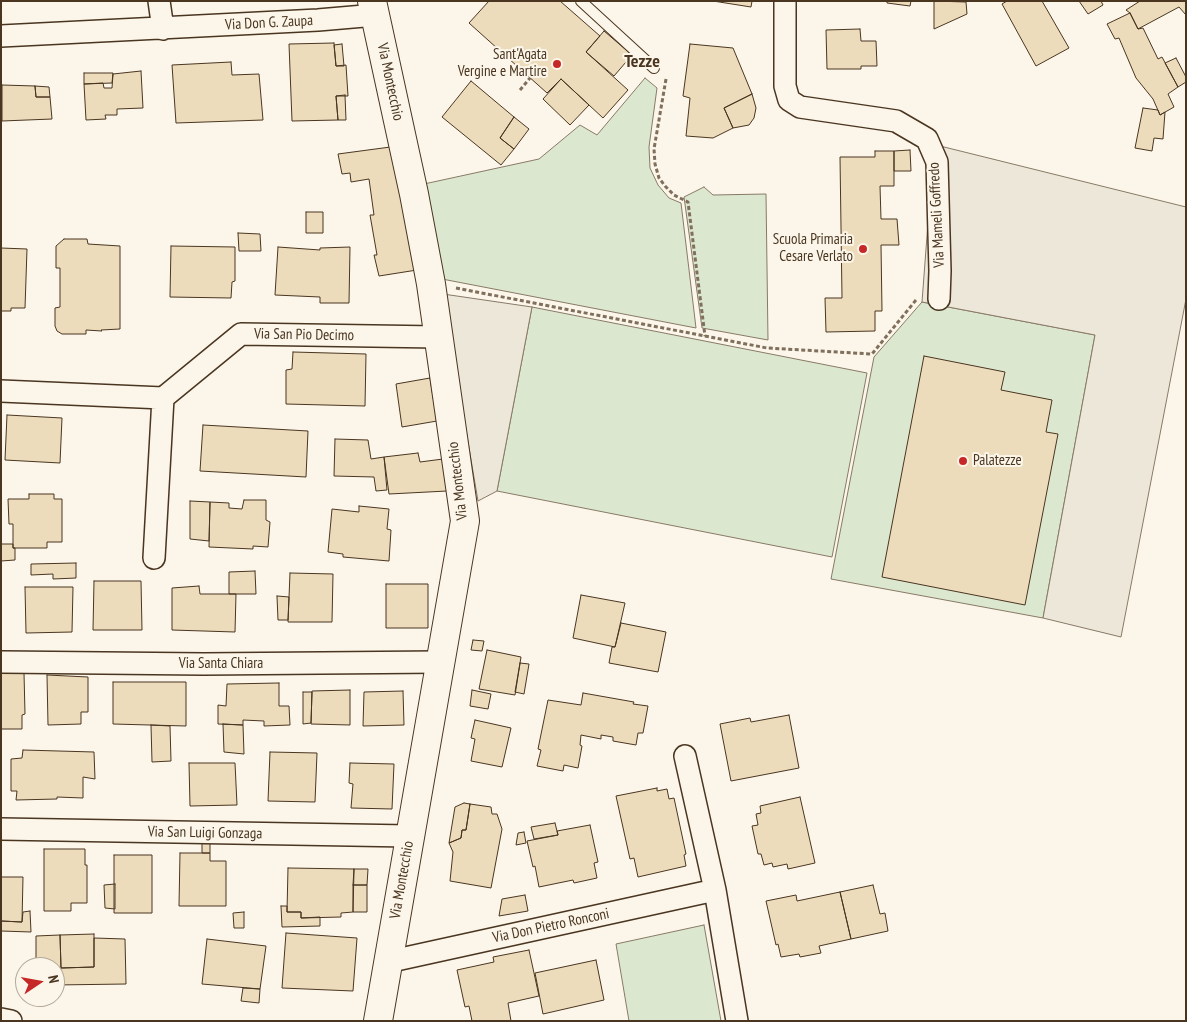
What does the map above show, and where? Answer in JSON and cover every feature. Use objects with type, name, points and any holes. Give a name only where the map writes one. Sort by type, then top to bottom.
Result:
[{"type":"street","points":[[159,1],[163,29]]},
{"type":"street","name":"Via Mameli Goffredo","points":[[784,1],[785,86],[790,100],[800,107],[896,121],[927,139],[937,162],[940,298]]},
{"type":"street","name":"Via Don G. Zaupa","points":[[1,36],[318,20],[374,8]]},
{"type":"street","name":"Via Montecchio","points":[[374,8],[431,284],[465,521],[378,1021]]},
{"type":"street","name":"Via San Pio Decimo","points":[[163,398],[242,334],[438,337]]},
{"type":"street","points":[[1,391],[163,398],[154,558]]},
{"type":"street","name":"Via Santa Chiara","points":[[1,662],[204,664],[440,662]]},
{"type":"street","points":[[685,756],[715,890],[737,1021]]},
{"type":"street","name":"Via San Luigi Gonzaga","points":[[1,829],[409,836]]},
{"type":"street","name":"Via Don Pietro Ronconi","points":[[387,962],[715,890]]},
{"type":"street","points":[[1,1019],[11,1021]]},
{"type":"lane","points":[[585,3],[654,68]]},
{"type":"path","points":[[654,68],[667,79],[654,149],[655,164],[659,178],[665,186],[674,195],[688,202],[705,336]]},
{"type":"path","points":[[520,90],[530,78]]},
{"type":"path","points":[[431,284],[767,348],[872,354],[916,300]]},
{"type":"green space","points":[[645,78],[657,88],[649,147],[650,168],[658,185],[669,198],[681,203],[696,328],[442,279],[424,184],[539,159],[580,125],[597,135]]},
{"type":"green space","points":[[704,187],[713,195],[766,194],[768,340],[702,328],[684,197]]},
{"type":"green space","name":"Palatezze","points":[[922,302],[1095,335],[1043,618],[831,579],[874,357]]},
{"type":"green space","points":[[532,307],[867,373],[832,557],[497,491]]},
{"type":"green space","points":[[704,925],[721,1021],[629,1021],[616,944]]},
{"type":"shaded area","points":[[940,146],[1186,207],[1186,299],[1121,637],[1043,618],[1095,335],[922,302],[930,196],[925,154]]},
{"type":"shaded area","points":[[443,294],[532,307],[497,491],[478,501]]},
{"type":"building","name":"Sant'Agata Vergine e Martire","points":[[489,1],[560,1],[600,36],[586,52],[628,90],[603,118],[561,79],[547,93],[469,23]]},
{"type":"building","points":[[713,1],[752,1],[751,7]]},
{"type":"building","points":[[887,1],[911,1],[910,6],[887,3]]},
{"type":"building","points":[[934,1],[966,2],[967,14],[934,29]]},
{"type":"building","points":[[1007,1],[1042,1],[1069,48],[1036,66],[1002,4]]},
{"type":"building","points":[[1079,1],[1101,1],[1103,5],[1088,14]]},
{"type":"building","points":[[1140,1],[1186,1],[1186,15],[1179,7],[1138,29],[1130,13],[1126,10]]},
{"type":"building","points":[[1130,13],[1138,29],[1143,28],[1158,59],[1162,57],[1178,87],[1168,94],[1174,107],[1160,115],[1153,99],[1136,78],[1119,38],[1115,39],[1107,24]]},
{"type":"building","points":[[860,29],[861,41],[876,41],[877,66],[861,66],[861,69],[827,69],[826,30]]},
{"type":"building","points":[[604,31],[632,55],[614,76],[586,52]]},
{"type":"building","points":[[334,43],[336,66],[346,65],[348,96],[336,96],[338,120],[292,121],[289,44]]},
{"type":"building","points":[[342,44],[344,66],[336,66],[334,45]]},
{"type":"building","points":[[690,44],[733,48],[752,94],[724,108],[733,128],[713,138],[686,136],[690,98],[683,96]]},
{"type":"building","points":[[1176,58],[1186,77],[1186,82],[1178,87],[1165,63]]},
{"type":"building","points":[[231,62],[232,75],[259,74],[263,120],[176,123],[172,65]]},
{"type":"building","points":[[141,71],[143,108],[117,109],[117,115],[105,115],[106,119],[86,120],[84,84],[103,83],[104,88],[112,88],[113,74]]},
{"type":"building","points":[[84,73],[113,73],[112,83],[84,84]]},
{"type":"building","points":[[561,79],[589,105],[570,125],[543,99]]},
{"type":"building","points":[[471,81],[514,117],[500,138],[514,149],[501,165],[442,117]]},
{"type":"building","points":[[2,85],[35,86],[36,97],[50,97],[52,119],[2,121]]},
{"type":"building","points":[[35,86],[49,87],[50,97],[36,97]]},
{"type":"building","points":[[752,94],[756,108],[754,118],[749,125],[733,128],[724,108]]},
{"type":"building","points":[[345,95],[346,120],[338,120],[336,96]]},
{"type":"building","points":[[1143,108],[1158,110],[1160,115],[1165,112],[1163,139],[1154,138],[1152,151],[1135,148]]},
{"type":"building","points":[[514,117],[529,129],[514,149],[500,138]]},
{"type":"building","points":[[398,146],[417,270],[379,276],[374,255],[377,255],[370,215],[374,215],[369,179],[351,182],[350,173],[342,174],[338,154]]},
{"type":"building","points":[[910,150],[911,171],[894,171],[894,151]]},
{"type":"building","points":[[875,151],[894,151],[894,186],[880,186],[881,219],[897,219],[899,245],[881,245],[882,311],[875,311],[875,331],[826,332],[825,298],[842,298],[840,157],[875,157]]},
{"type":"building","points":[[306,212],[323,212],[323,233],[306,233]]},
{"type":"building","points":[[238,233],[260,234],[261,251],[239,251]]},
{"type":"building","points":[[64,239],[87,239],[88,244],[120,246],[120,329],[86,330],[86,334],[62,334],[57,331],[55,326],[55,308],[60,307],[60,268],[56,268],[56,246]]},
{"type":"building","points":[[171,246],[235,247],[235,281],[232,282],[231,298],[170,297]]},
{"type":"building","points":[[278,247],[320,250],[320,248],[350,247],[349,303],[320,303],[320,297],[275,295]]},
{"type":"building","points":[[1,248],[27,249],[25,308],[11,308],[11,311],[1,311]]},
{"type":"building","points":[[293,352],[366,354],[365,406],[286,404],[286,370],[292,369]]},
{"type":"building","points":[[924,356],[1005,372],[1001,390],[1052,400],[1046,432],[1058,434],[1025,605],[882,577]]},
{"type":"building","points":[[430,378],[437,421],[402,427],[396,384]]},
{"type":"building","points":[[7,415],[62,418],[60,463],[5,460]]},
{"type":"building","points":[[203,425],[308,431],[306,477],[200,471]]},
{"type":"building","points":[[335,439],[368,440],[371,459],[384,457],[387,490],[376,491],[374,477],[334,476]]},
{"type":"building","points":[[418,453],[420,462],[443,459],[447,491],[389,494],[384,457]]},
{"type":"building","points":[[29,494],[54,494],[54,499],[62,499],[62,542],[47,542],[47,548],[13,548],[13,524],[9,524],[8,499],[29,499]]},
{"type":"building","points":[[244,500],[266,500],[266,520],[270,522],[268,547],[253,546],[253,549],[209,547],[210,502],[229,503],[229,508],[242,509]]},
{"type":"building","points":[[190,501],[210,502],[209,541],[190,539]]},
{"type":"building","points":[[359,506],[389,509],[387,529],[391,530],[389,561],[343,557],[343,554],[328,552],[332,509],[359,512]]},
{"type":"building","points":[[1,544],[13,544],[15,560],[1,561]]},
{"type":"building","points":[[76,563],[76,578],[53,579],[53,574],[31,575],[31,564]]},
{"type":"building","points":[[255,571],[256,594],[229,594],[229,572]]},
{"type":"building","points":[[290,573],[333,574],[332,622],[288,622]]},
{"type":"building","points":[[94,581],[141,581],[142,630],[93,630]]},
{"type":"building","points":[[386,584],[428,584],[428,628],[386,628]]},
{"type":"building","points":[[199,586],[200,594],[236,594],[235,632],[172,630],[172,588]]},
{"type":"building","points":[[25,587],[73,587],[72,632],[26,633]]},
{"type":"building","points":[[581,595],[625,603],[615,647],[573,638]]},
{"type":"building","points":[[277,596],[289,597],[288,620],[278,620]]},
{"type":"building","points":[[621,623],[666,632],[658,672],[609,663],[612,647],[615,647]]},
{"type":"building","points":[[473,640],[484,641],[482,651],[471,650]]},
{"type":"building","points":[[487,650],[521,657],[515,695],[479,689]]},
{"type":"building","points":[[520,663],[529,664],[524,694],[515,692]]},
{"type":"building","points":[[1,673],[24,673],[25,714],[22,715],[22,729],[1,729]]},
{"type":"building","points":[[47,675],[88,677],[88,712],[81,712],[81,724],[48,725]]},
{"type":"building","points":[[113,682],[186,682],[186,726],[113,724]]},
{"type":"building","points":[[279,683],[279,706],[289,706],[290,725],[264,726],[264,721],[243,720],[243,725],[218,724],[218,705],[226,706],[227,684]]},
{"type":"building","points":[[350,690],[350,725],[311,724],[312,691]]},
{"type":"building","points":[[472,690],[491,694],[488,709],[470,706]]},
{"type":"building","points":[[403,691],[404,725],[363,726],[364,692]]},
{"type":"building","points":[[303,692],[312,692],[311,723],[303,724]]},
{"type":"building","points":[[583,693],[648,706],[643,733],[638,733],[636,745],[613,741],[613,737],[601,735],[601,739],[581,735],[580,745],[582,746],[578,768],[564,765],[563,771],[537,766],[541,750],[538,749],[548,700],[581,705]]},
{"type":"building","points":[[789,715],[799,768],[731,781],[720,724],[750,718],[751,722]]},
{"type":"building","points":[[475,720],[511,728],[502,767],[471,761],[475,739],[471,738]]},
{"type":"building","points":[[223,724],[243,725],[244,754],[224,752]]},
{"type":"building","points":[[151,725],[170,726],[171,761],[152,762]]},
{"type":"building","points":[[23,750],[94,752],[95,779],[83,777],[83,798],[57,797],[57,799],[16,800],[17,791],[11,791],[11,759],[22,758]]},
{"type":"building","points":[[270,752],[317,753],[315,802],[268,801]]},
{"type":"building","points":[[189,763],[235,763],[237,805],[190,806]]},
{"type":"building","points":[[350,763],[394,764],[392,809],[351,808],[353,784],[349,783]]},
{"type":"building","points":[[657,788],[657,791],[667,789],[669,799],[674,798],[686,854],[684,855],[686,866],[638,877],[634,858],[630,859],[616,796]]},
{"type":"building","points":[[800,797],[815,863],[788,869],[787,864],[773,867],[772,863],[764,865],[761,854],[758,854],[752,826],[758,825],[756,814],[761,813],[760,806]]},
{"type":"building","points":[[464,803],[470,804],[466,830],[462,830],[461,838],[449,843],[455,807]]},
{"type":"building","points":[[470,804],[491,807],[492,814],[497,814],[502,829],[491,888],[450,881],[453,852],[449,843],[461,838],[462,830],[466,830]]},
{"type":"building","points":[[555,823],[558,835],[534,839],[531,827]]},
{"type":"building","points":[[590,825],[598,862],[594,863],[597,878],[574,883],[573,880],[539,887],[527,841],[558,835],[557,831]]},
{"type":"building","points":[[524,832],[526,843],[516,845],[518,833]]},
{"type":"building","points":[[202,838],[210,838],[210,853],[202,853]]},
{"type":"building","points":[[44,849],[85,849],[87,903],[71,903],[71,911],[44,911]]},
{"type":"building","points":[[180,853],[210,853],[210,861],[226,861],[226,906],[179,906]]},
{"type":"building","points":[[114,855],[152,855],[152,913],[114,913]]},
{"type":"building","points":[[288,868],[354,869],[353,912],[341,913],[341,917],[301,918],[301,912],[287,912]]},
{"type":"building","points":[[354,869],[368,869],[367,885],[353,885]]},
{"type":"building","points":[[1,877],[23,877],[22,922],[1,921]]},
{"type":"building","points":[[115,884],[115,909],[105,908],[104,885]]},
{"type":"building","points":[[353,885],[367,885],[367,912],[353,912]]},
{"type":"building","points":[[873,885],[880,914],[885,913],[888,931],[851,939],[840,892]]},
{"type":"building","points":[[840,892],[851,939],[819,946],[821,953],[800,957],[799,954],[781,957],[778,944],[776,945],[766,901],[796,895],[797,901]]},
{"type":"building","points":[[525,895],[528,911],[499,916],[502,899]]},
{"type":"building","points":[[281,906],[287,906],[287,912],[301,912],[301,918],[320,917],[320,926],[282,927]]},
{"type":"building","points":[[30,911],[31,932],[1,931],[1,921],[22,922],[23,912]]},
{"type":"building","points":[[244,912],[244,928],[234,928],[233,913]]},
{"type":"building","points":[[286,933],[357,938],[353,991],[282,988]]},
{"type":"building","points":[[94,934],[94,967],[65,968],[65,957],[61,957],[60,935]]},
{"type":"building","points":[[60,935],[61,957],[36,957],[36,936]]},
{"type":"building","points":[[94,938],[125,939],[126,984],[65,985],[65,968],[94,967]]},
{"type":"building","points":[[207,939],[266,946],[260,989],[202,984]]},
{"type":"building","points":[[529,950],[539,996],[508,1003],[511,1021],[472,1021],[469,1006],[465,1007],[457,970],[494,962],[493,957]]},
{"type":"building","points":[[596,960],[604,1000],[543,1014],[535,973]]},
{"type":"building","points":[[243,988],[260,989],[259,1003],[241,1001]]},
{"type":"place","name":"Sant'Agata Vergine e Martire","points":[[557,64]]},
{"type":"place","name":"Scuola Primaria Cesare Verlato","points":[[863,249]]},
{"type":"place","name":"Palatezze","points":[[963,461]]},
{"type":"district","name":"Tezze","points":[[642,62]]}]
